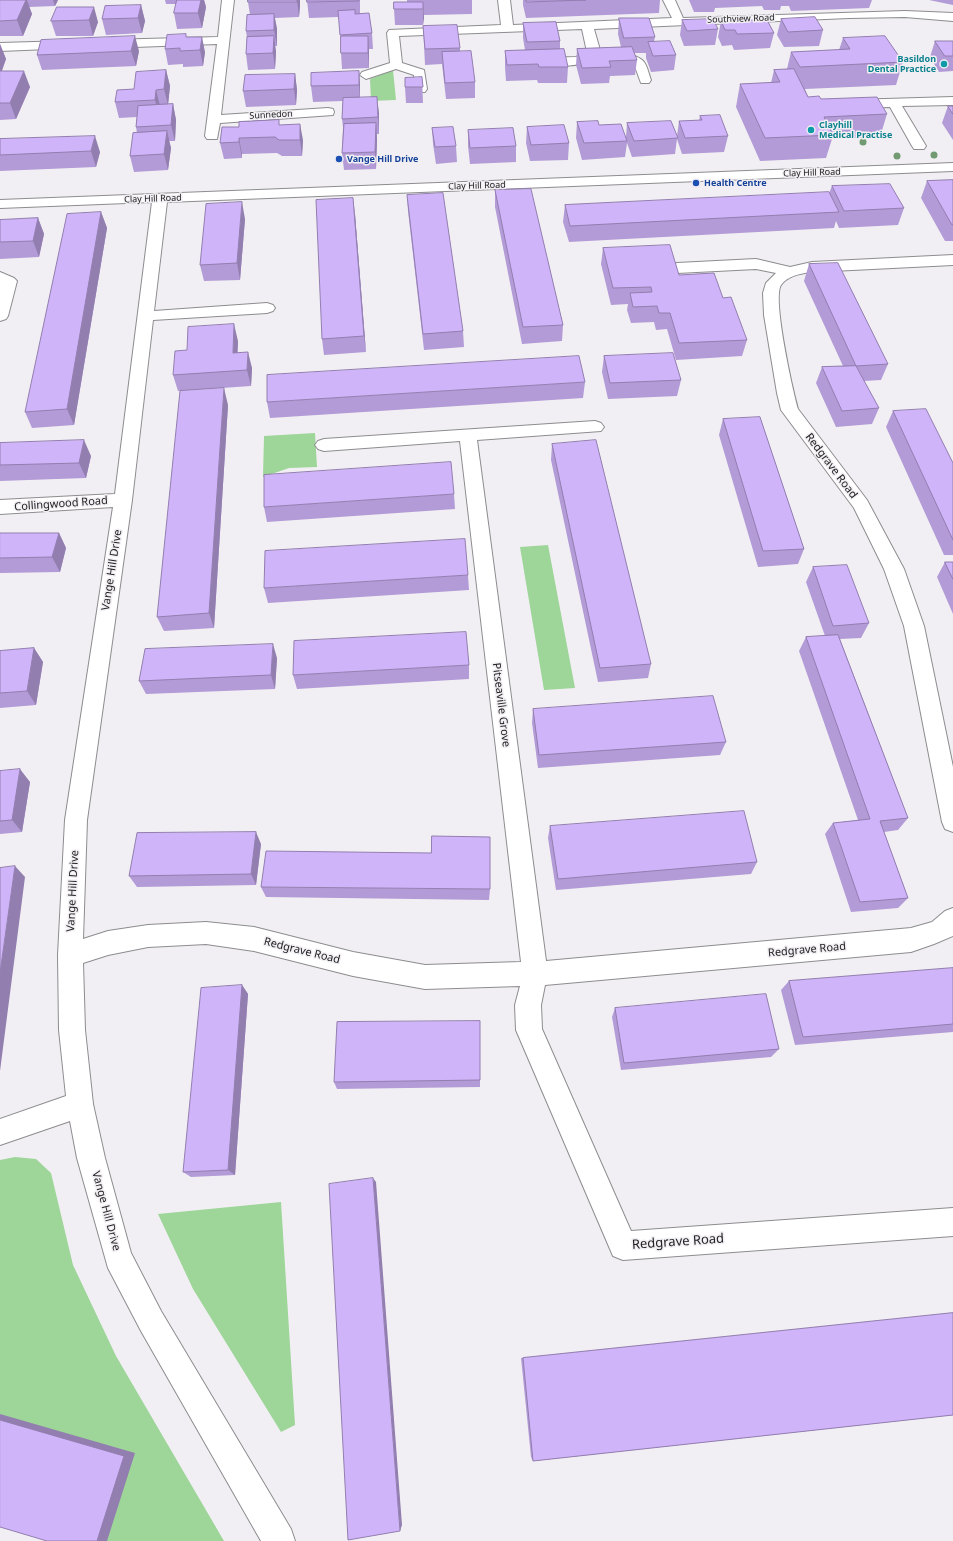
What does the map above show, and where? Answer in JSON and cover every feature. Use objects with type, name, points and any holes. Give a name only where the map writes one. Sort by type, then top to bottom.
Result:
[{"type":"street","points":[[212,136],[222,40],[228,0],[242,0]]},
{"type":"street","points":[[504,0],[508,28]]},
{"type":"street","points":[[669,0],[679,21]]},
{"type":"street","name":"Southview Road","points":[[396,65],[393,33],[679,21],[880,10],[953,17]]},
{"type":"street","points":[[578,61],[592,54],[594,50],[587,25]]},
{"type":"street","points":[[97,44],[222,40]]},
{"type":"street","points":[[0,47],[82,44]]},
{"type":"street","points":[[528,62],[631,59],[638,62],[645,80]]},
{"type":"street","points":[[366,75],[396,65],[420,73],[421,89]]},
{"type":"street","points":[[839,104],[953,101]]},
{"type":"street","points":[[894,102],[919,146]]},
{"type":"street","name":"Sunnedon","points":[[214,119],[328,112]]},
{"type":"street","name":"Clay Hill Road","points":[[0,204],[160,199],[953,167]]},
{"type":"street","name":"Vange Hill Drive","points":[[160,199],[123,500],[76,820],[70,955],[72,1030],[80,1104],[92,1158],[118,1258],[151,1321],[279,1541]]},
{"type":"street","name":"Redgrave Road","points":[[953,260],[812,267],[791,272],[782,276],[774,283],[771,293],[772,315],[785,393],[790,410],[861,505],[894,569],[914,626],[953,822]]},
{"type":"street","points":[[678,268],[756,264],[791,272]]},
{"type":"street","points":[[0,277],[9,281],[0,316]]},
{"type":"street","points":[[145,316],[267,308]]},
{"type":"street","points":[[324,445],[595,427]]},
{"type":"street","name":"Pitseaville Grove","points":[[468,435],[483,566],[535,974]]},
{"type":"street","name":"Collingwood Road","points":[[0,507],[123,500]]},
{"type":"street","name":"Redgrave Road","points":[[70,955],[108,943],[148,936],[206,933],[254,939],[353,964],[425,977],[535,974],[911,940],[936,932],[953,919]]},
{"type":"street","name":"Redgrave Road","points":[[535,974],[528,1005],[529,1030],[623,1246],[953,1222]]},
{"type":"street","points":[[0,1132],[80,1104]]},
{"type":"green space","points":[[393,70],[396,100],[371,101],[370,79]]},
{"type":"green space","points":[[315,433],[317,467],[289,468],[263,477],[264,436]]},
{"type":"green space","points":[[548,545],[575,688],[544,690],[520,547]]},
{"type":"green space","points":[[15,1157],[36,1159],[51,1173],[73,1265],[116,1356],[224,1541],[107,1541],[0,1414],[0,1160]]},
{"type":"green space","points":[[281,1202],[295,1425],[281,1432],[193,1289],[158,1214]]},
{"type":"building","points":[[0,0],[26,0],[17,20],[0,21]]},
{"type":"building","points":[[177,0],[201,0],[198,13],[174,13]]},
{"type":"building","points":[[248,0],[297,0],[297,2],[248,2]]},
{"type":"building","points":[[307,0],[359,0],[359,1],[307,2]]},
{"type":"building","points":[[526,0],[586,0],[527,2]]},
{"type":"building","points":[[394,2],[423,2],[423,9],[394,9]]},
{"type":"building","points":[[141,5],[138,18],[102,19],[105,6]]},
{"type":"building","points":[[57,7],[94,7],[89,20],[51,21]]},
{"type":"building","points":[[355,10],[355,14],[369,13],[372,33],[340,35],[338,11]]},
{"type":"building","points":[[274,14],[274,30],[246,31],[247,15]]},
{"type":"building","points":[[815,17],[823,30],[788,32],[781,19]]},
{"type":"building","points":[[619,18],[649,18],[655,37],[624,38]]},
{"type":"building","points":[[713,19],[718,29],[687,31],[682,20]]},
{"type":"building","points":[[767,20],[774,33],[737,34],[735,30],[725,30],[721,21]]},
{"type":"building","points":[[556,22],[560,41],[527,42],[523,23]]},
{"type":"building","points":[[457,25],[460,48],[425,49],[423,26]]},
{"type":"building","points":[[186,34],[186,37],[202,37],[200,50],[180,51],[180,48],[165,49],[167,35]]},
{"type":"building","points":[[135,36],[131,51],[37,55],[41,40]]},
{"type":"building","points":[[274,36],[273,53],[246,54],[247,37]]},
{"type":"building","points":[[341,36],[368,36],[368,53],[341,53]]},
{"type":"building","points":[[885,36],[903,62],[800,67],[791,52],[850,49],[843,38]]},
{"type":"building","points":[[670,41],[676,55],[653,56],[648,42]]},
{"type":"building","points":[[935,41],[953,41],[953,56],[945,56]]},
{"type":"building","points":[[632,47],[637,60],[609,61],[611,67],[582,68],[577,49]]},
{"type":"building","points":[[564,49],[568,67],[539,67],[538,64],[507,65],[505,51]]},
{"type":"building","points":[[471,51],[475,82],[445,83],[442,52]]},
{"type":"building","points":[[794,69],[808,97],[819,96],[821,99],[877,97],[887,114],[824,117],[833,135],[765,138],[740,84],[780,82],[774,70]]},
{"type":"building","points":[[166,70],[164,89],[156,90],[155,100],[115,102],[117,90],[134,89],[136,72]]},
{"type":"building","points":[[0,71],[24,71],[10,103],[0,103]]},
{"type":"building","points":[[359,71],[359,85],[311,86],[311,73]]},
{"type":"building","points":[[295,74],[294,89],[243,91],[245,75]]},
{"type":"building","points":[[422,77],[423,87],[405,87],[405,78]]},
{"type":"building","points":[[377,97],[378,117],[342,119],[343,98]]},
{"type":"building","points":[[173,104],[171,125],[136,127],[138,106]]},
{"type":"building","points":[[948,106],[953,106],[953,114]]},
{"type":"building","points":[[720,115],[728,136],[685,138],[679,121],[702,120],[700,116]]},
{"type":"building","points":[[279,120],[279,125],[300,124],[300,140],[279,140],[275,137],[239,138],[239,142],[220,143],[222,127],[239,127],[239,122]]},
{"type":"building","points":[[598,121],[599,125],[621,124],[627,141],[584,143],[577,122]]},
{"type":"building","points":[[671,121],[678,138],[634,141],[627,123]]},
{"type":"building","points":[[376,123],[375,152],[342,153],[344,124]]},
{"type":"building","points":[[564,125],[569,143],[531,145],[527,127]]},
{"type":"building","points":[[453,127],[456,146],[435,147],[432,128]]},
{"type":"building","points":[[513,128],[516,146],[470,148],[468,130]]},
{"type":"building","points":[[167,131],[164,154],[130,156],[133,133]]},
{"type":"building","points":[[95,136],[91,151],[0,155],[0,139]]},
{"type":"building","points":[[953,180],[953,225],[952,225],[927,181]]},
{"type":"building","points":[[890,184],[904,208],[844,211],[832,186]]},
{"type":"building","points":[[531,189],[563,325],[523,327],[495,190]]},
{"type":"building","points":[[829,192],[839,212],[570,226],[565,205]]},
{"type":"building","points":[[443,193],[463,331],[423,334],[407,195]]},
{"type":"building","points":[[353,198],[364,336],[322,339],[316,200]]},
{"type":"building","points":[[242,202],[237,263],[200,265],[206,204]]},
{"type":"building","points":[[101,212],[67,409],[25,412],[67,214]]},
{"type":"building","points":[[38,218],[33,241],[0,242],[0,220]]},
{"type":"building","points":[[670,245],[679,275],[714,273],[723,298],[731,297],[747,340],[679,343],[670,313],[659,313],[657,306],[633,307],[630,293],[652,292],[651,287],[613,288],[603,248]]},
{"type":"building","points":[[838,263],[888,364],[856,366],[809,264]]},
{"type":"building","points":[[234,324],[233,353],[248,352],[247,370],[173,375],[175,351],[187,350],[188,327]]},
{"type":"building","points":[[673,353],[681,380],[610,383],[604,356]]},
{"type":"building","points":[[579,356],[585,382],[267,402],[267,375]]},
{"type":"building","points":[[856,366],[879,408],[842,411],[822,367]]},
{"type":"building","points":[[224,388],[209,613],[157,617],[180,391]]},
{"type":"building","points":[[926,409],[953,463],[953,540],[893,411]]},
{"type":"building","points":[[760,417],[804,549],[763,551],[723,419]]},
{"type":"building","points":[[84,440],[79,463],[0,465],[0,443]]},
{"type":"building","points":[[596,440],[651,664],[600,668],[552,444]]},
{"type":"building","points":[[451,462],[454,494],[264,507],[264,475]]},
{"type":"building","points":[[0,533],[59,533],[52,557],[0,558]]},
{"type":"building","points":[[465,539],[468,575],[264,588],[265,551]]},
{"type":"building","points":[[945,562],[953,562],[953,579]]},
{"type":"building","points":[[847,565],[869,623],[833,626],[813,567]]},
{"type":"building","points":[[466,632],[469,665],[293,675],[294,641]]},
{"type":"building","points":[[838,635],[908,818],[880,821],[908,898],[860,902],[833,823],[870,819],[806,637]]},
{"type":"building","points":[[273,644],[271,675],[139,681],[145,649]]},
{"type":"building","points":[[34,648],[27,691],[0,693],[0,651]]},
{"type":"building","points":[[713,696],[726,742],[539,755],[533,709]]},
{"type":"building","points":[[20,769],[12,820],[0,821],[0,771]]},
{"type":"building","points":[[744,811],[757,862],[558,879],[550,826]]},
{"type":"building","points":[[256,832],[251,874],[129,876],[137,833]]},
{"type":"building","points":[[432,836],[490,837],[490,889],[261,887],[266,851],[431,853]]},
{"type":"building","points":[[15,866],[0,973],[0,868]]},
{"type":"building","points":[[953,968],[953,1024],[803,1037],[789,981]]},
{"type":"building","points":[[242,985],[228,1170],[183,1172],[201,988]]},
{"type":"building","points":[[766,994],[779,1049],[624,1063],[615,1008]]},
{"type":"building","points":[[480,1021],[480,1080],[334,1082],[337,1022]]},
{"type":"building","points":[[373,1178],[400,1531],[348,1540],[329,1184]]},
{"type":"building","points":[[953,1313],[953,1415],[533,1461],[523,1358]]},
{"type":"building","points":[[0,1420],[124,1456],[97,1541],[47,1541],[0,1527]]},
{"type":"place","name":"Basildon Dental Practice","points":[[944,64]]},
{"type":"place","name":"Clayhill Medical Practise","points":[[811,130]]},
{"type":"place","name":"Vange Hill Drive","points":[[339,159]]},
{"type":"place","name":"Health Centre","points":[[696,183]]}]
